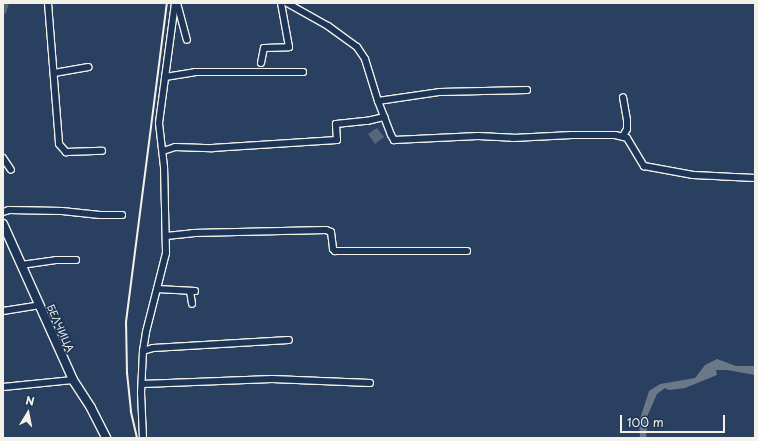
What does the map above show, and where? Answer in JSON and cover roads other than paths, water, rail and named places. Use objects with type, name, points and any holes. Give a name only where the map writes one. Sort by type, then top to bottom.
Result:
[{"type":"main road","name":"БЕЛЧИЦА","points":[[3,224],[73,380],[91,408],[106,438]]},
{"type":"street","points":[[48,3],[59,144],[66,152],[102,151]]},
{"type":"street","points":[[176,3],[187,40]]},
{"type":"street","points":[[143,438],[143,351],[146,332],[166,260],[163,151],[159,123],[176,3]]},
{"type":"street","points":[[261,63],[264,48],[289,47],[281,3]]},
{"type":"street","points":[[287,3],[328,26],[357,47],[369,69],[378,101],[385,117],[390,135],[394,140],[478,136],[513,138],[572,135],[623,136],[632,145],[644,166],[693,176],[755,178]]},
{"type":"street","points":[[54,73],[88,67]]},
{"type":"street","points":[[165,77],[195,72],[302,72]]},
{"type":"street","points":[[378,101],[440,92],[527,90]]},
{"type":"street","points":[[623,97],[627,120],[627,129],[623,136]]},
{"type":"street","points":[[163,151],[175,147],[212,148],[337,140],[336,124],[367,121],[385,117]]},
{"type":"street","points":[[3,158],[11,170]]},
{"type":"street","points":[[3,212],[9,210],[62,211],[100,215],[122,215]]},
{"type":"street","points":[[166,236],[193,233],[326,230],[331,232],[332,248],[335,251],[467,251]]},
{"type":"street","points":[[21,265],[56,260],[76,260]]},
{"type":"street","points":[[157,289],[192,291],[192,304]]},
{"type":"street","points":[[3,311],[39,305]]},
{"type":"street","points":[[143,351],[152,348],[289,340]]},
{"type":"street","points":[[142,384],[272,379],[370,383]]},
{"type":"street","points":[[3,387],[73,380]]},
{"type":"water","points":[[717,359],[736,366],[755,366],[755,375],[727,370],[716,370],[717,375],[685,388],[669,390],[665,388],[657,394],[646,419],[646,438],[640,438],[639,422],[649,391],[660,384],[695,378],[705,365]]},
{"type":"railway","points":[[137,438],[131,411],[127,373],[126,322],[167,3]]}]
